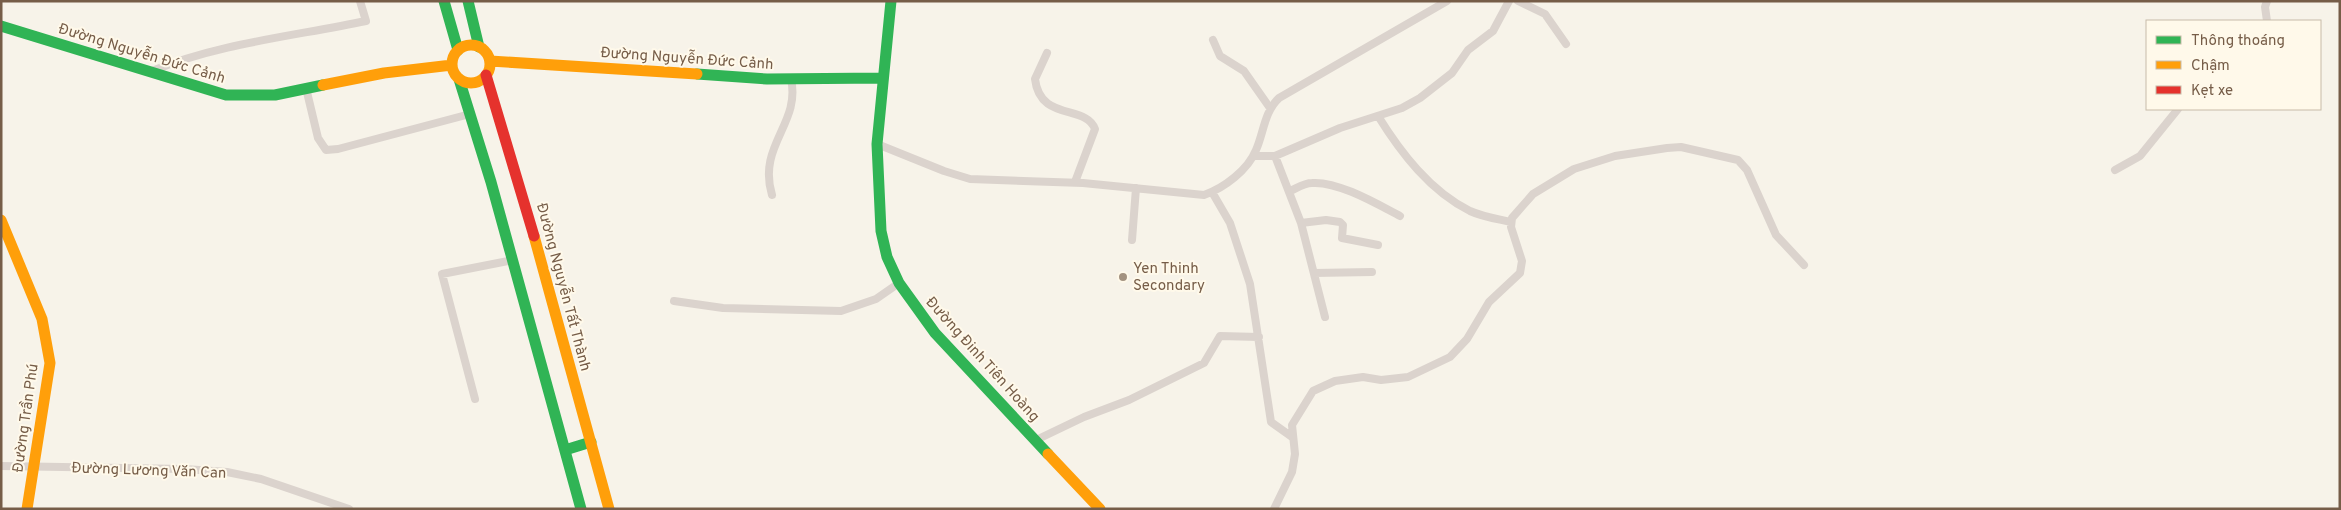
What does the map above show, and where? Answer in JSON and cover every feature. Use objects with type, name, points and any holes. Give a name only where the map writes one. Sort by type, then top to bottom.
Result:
[{"type":"main road","points":[[444,1],[458,50],[452,64],[459,79],[470,114],[513,260],[581,509]]},
{"type":"main road","points":[[468,1],[479,47]]},
{"type":"main road","name":"Đường Đinh Tiên Hoàng","points":[[891,1],[877,144],[881,231],[887,257],[899,284],[935,333],[1006,411],[1036,440],[1100,509]]},
{"type":"main road","name":"Đường Nguyễn Đức Cảnh","points":[[1,26],[226,95],[275,95],[384,73],[452,64]]},
{"type":"main road","points":[[458,50],[472,45],[479,47],[486,52],[490,62],[486,75],[474,82],[459,79]]},
{"type":"main road","name":"Đường Nguyễn Đức Cảnh","points":[[490,62],[514,61],[791,79],[883,78]]},
{"type":"main road","name":"Đường Nguyễn Tất Thành","points":[[486,75],[525,202],[609,509]]},
{"type":"main road","name":"Đường Trần Phú","points":[[1,220],[42,320],[50,364],[27,509]]},
{"type":"main road","points":[[565,450],[591,442]]},
{"type":"street","points":[[152,71],[177,60],[210,52],[366,21],[360,1]]},
{"type":"street","points":[[877,144],[944,171],[970,179],[1075,182],[1188,194],[1212,192],[1244,169],[1254,156],[1270,108],[1279,98],[1447,1]]},
{"type":"street","points":[[1254,156],[1275,156],[1340,128],[1402,108],[1440,84],[1452,74],[1468,50],[1493,31],[1510,1]]},
{"type":"street","points":[[1518,1],[1545,14],[1566,44]]},
{"type":"street","points":[[2266,20],[2265,7],[2267,1]]},
{"type":"street","points":[[1213,40],[1220,56],[1244,71],[1270,108]]},
{"type":"street","points":[[1047,53],[1035,79],[1040,93],[1056,110],[1084,117],[1096,129],[1075,182]]},
{"type":"street","points":[[772,195],[767,179],[768,164],[790,108],[793,89],[791,79]]},
{"type":"street","points":[[306,88],[318,138],[321,146],[326,150],[338,149],[470,114]]},
{"type":"street","points":[[2115,170],[2140,156],[2177,110]]},
{"type":"street","points":[[1378,116],[1415,167],[1449,197],[1472,212],[1511,222]]},
{"type":"street","points":[[1511,222],[1533,194],[1574,169],[1615,156],[1681,147],[1741,161],[1776,236],[1804,265]]},
{"type":"street","points":[[1275,156],[1301,223],[1325,317]]},
{"type":"street","points":[[1290,191],[1311,183],[1325,184],[1374,202],[1400,216]]},
{"type":"street","points":[[1132,240],[1136,188]]},
{"type":"street","points":[[1212,192],[1230,222],[1250,284],[1271,422],[1292,437]]},
{"type":"street","points":[[1301,223],[1326,220],[1340,222],[1343,225],[1342,238],[1378,245]]},
{"type":"street","points":[[1274,509],[1292,472],[1294,454],[1292,425],[1313,391],[1335,381],[1363,377],[1381,380],[1408,377],[1441,362],[1462,346],[1489,302],[1520,273],[1522,261],[1511,222]]},
{"type":"street","points":[[475,399],[442,274],[513,260]]},
{"type":"street","points":[[1314,273],[1372,272]]},
{"type":"street","points":[[674,302],[723,308],[841,310],[870,302],[899,284]]},
{"type":"street","points":[[1036,440],[1084,417],[1137,396],[1204,363],[1220,336],[1259,337]]},
{"type":"street","name":"Đường Lương Văn Can","points":[[1,466],[185,469],[227,472],[261,479],[349,509]]},
{"type":"traffic: fast","points":[[444,1],[458,50]]},
{"type":"traffic: fast","points":[[468,1],[479,47]]},
{"type":"traffic: fast","points":[[891,1],[877,144],[881,231],[887,257],[899,283],[935,333],[1048,454]]},
{"type":"traffic: fast","points":[[1,26],[226,95],[275,95],[323,85]]},
{"type":"traffic: fast","points":[[697,74],[767,79],[883,78]]},
{"type":"traffic: fast","points":[[459,79],[491,182],[581,509]]},
{"type":"traffic: fast","points":[[565,450],[591,442]]},
{"type":"traffic: slow","points":[[471,45],[484,51],[490,64],[484,77],[471,83],[458,77],[452,64],[458,51],[471,45]]},
{"type":"traffic: slow","points":[[490,61],[697,74]]},
{"type":"traffic: slow","points":[[323,85],[384,73],[452,65]]},
{"type":"traffic: slow","points":[[1,220],[42,319],[50,363],[27,509]]},
{"type":"traffic: slow","points":[[534,236],[609,509]]},
{"type":"traffic: slow","points":[[1048,454],[1100,509]]},
{"type":"traffic: jam","points":[[486,75],[534,236]]},
{"type":"place","name":"Yen Thinh Secondary","points":[[1123,277]]}]
